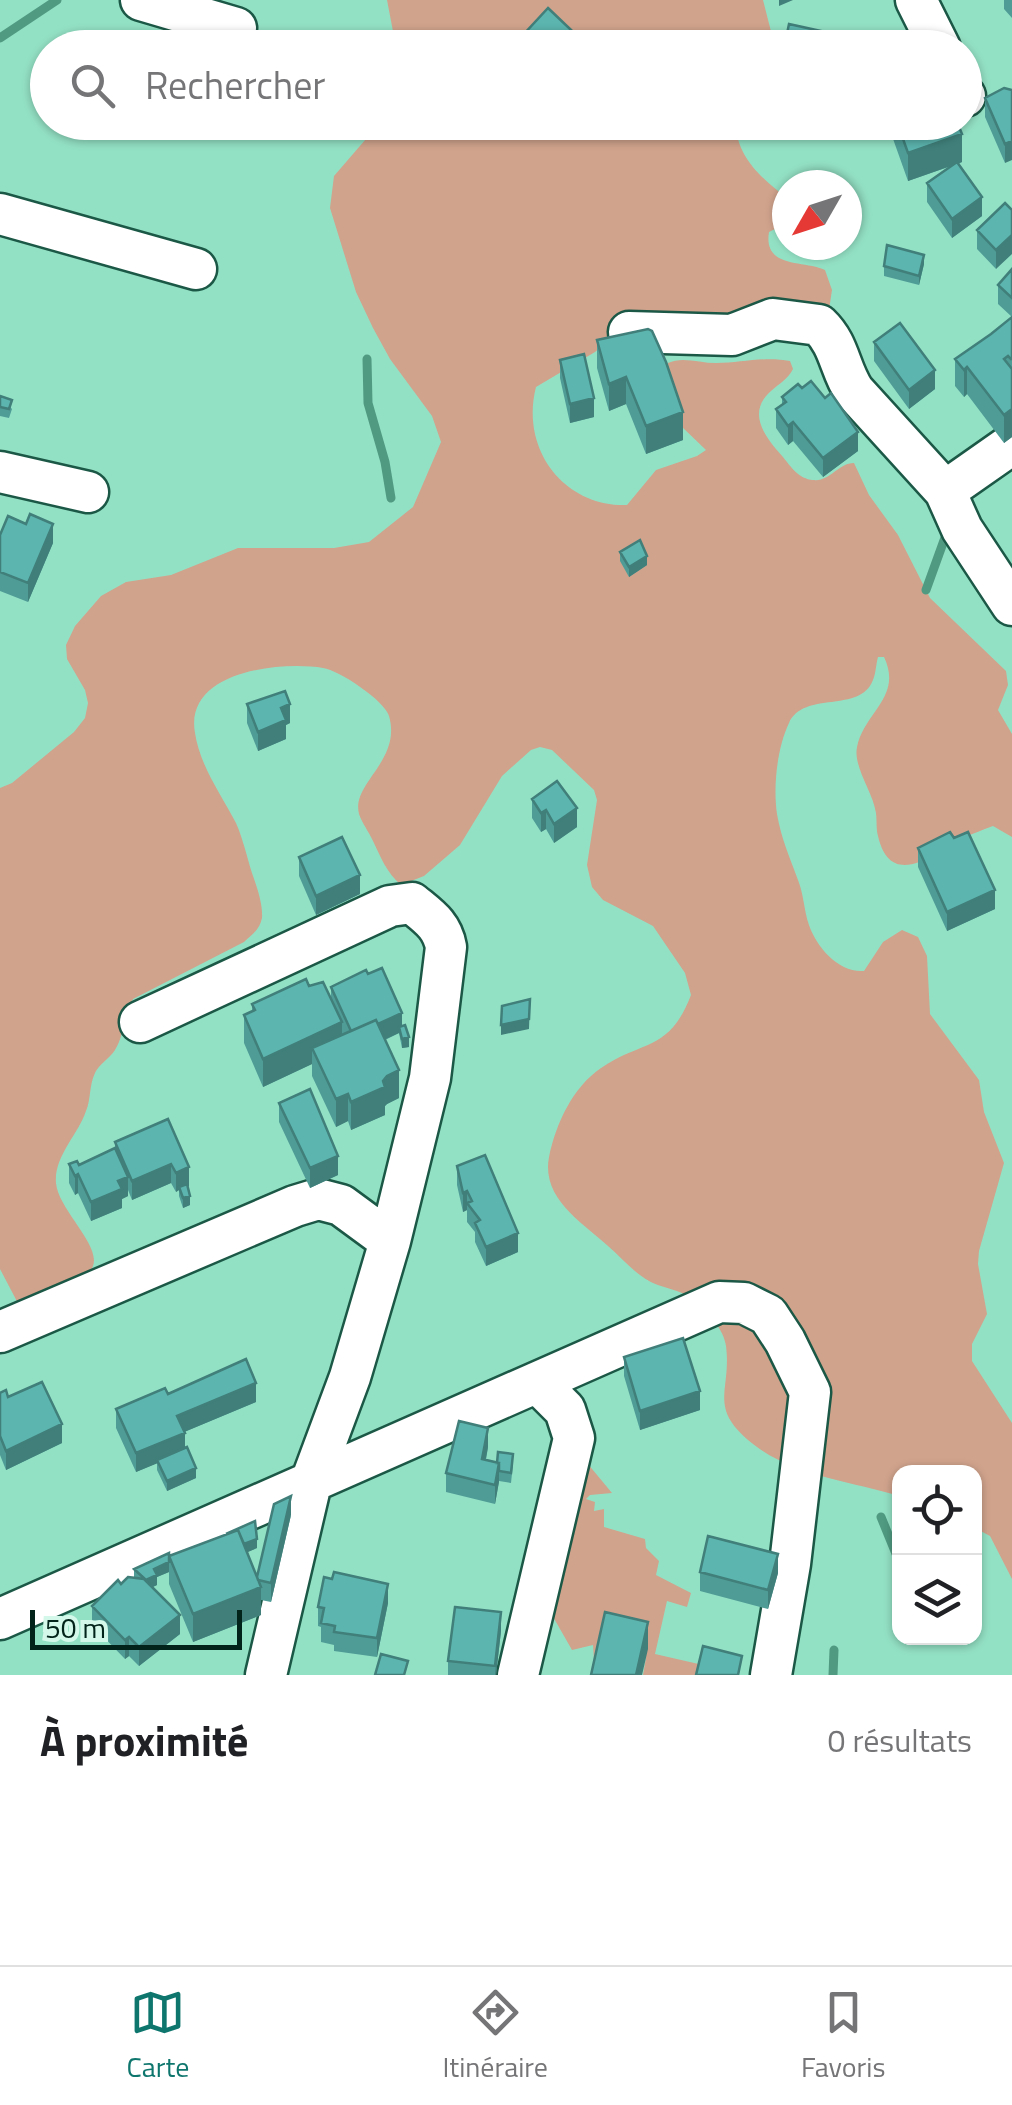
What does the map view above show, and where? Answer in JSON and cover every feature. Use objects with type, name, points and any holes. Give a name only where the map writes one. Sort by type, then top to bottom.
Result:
[{"type":"street","points":[[140,0],[236,28]]},
{"type":"street","points":[[916,0],[931,30]]},
{"type":"street","points":[[0,214],[196,268]]},
{"type":"street","points":[[629,332],[732,335],[773,319],[819,325],[832,338],[854,391],[945,492],[962,529],[1012,605]]},
{"type":"street","points":[[945,492],[1012,444]]},
{"type":"street","points":[[0,472],[88,492]]},
{"type":"street","points":[[140,1022],[390,906],[412,903],[438,924],[446,947],[430,1078],[390,1241],[350,1378],[312,1479],[266,1675]]},
{"type":"street","points":[[0,1332],[318,1199],[341,1205],[390,1241]]},
{"type":"street","points":[[0,1619],[719,1302],[744,1303],[768,1315],[786,1341],[810,1392],[790,1564],[770,1675]]},
{"type":"street","points":[[518,1675],[574,1438],[565,1410],[539,1384]]},
{"type":"shaded area","points":[[387,0],[763,0],[771,30],[393,30]]},
{"type":"shaded area","points":[[365,140],[739,140],[752,166],[772,185],[772,260],[825,270],[832,290],[829,310],[622,329],[595,352],[536,387],[535,432],[541,452],[566,485],[604,503],[627,505],[656,470],[706,450],[681,426],[664,378],[668,363],[790,361],[793,369],[760,408],[761,425],[770,441],[796,472],[808,479],[819,480],[854,463],[869,495],[898,535],[930,598],[1006,671],[1008,685],[998,710],[1012,734],[1012,837],[993,826],[928,858],[904,865],[893,862],[884,853],[874,805],[860,771],[857,747],[886,694],[889,671],[884,657],[878,657],[874,677],[866,690],[796,713],[782,744],[776,792],[781,831],[809,925],[830,957],[846,968],[864,971],[883,942],[902,930],[918,937],[927,956],[930,1014],[979,1080],[984,1112],[1004,1163],[979,1251],[987,1314],[972,1344],[972,1361],[1012,1423],[1012,1579],[990,1536],[982,1532],[982,1465],[892,1465],[892,1494],[807,1472],[772,1457],[741,1433],[726,1410],[726,1346],[710,1316],[692,1298],[638,1273],[566,1209],[551,1185],[549,1157],[556,1131],[582,1085],[616,1059],[664,1036],[683,1013],[691,995],[685,973],[653,926],[603,900],[592,887],[587,865],[597,800],[594,790],[552,750],[531,750],[502,776],[460,845],[424,876],[401,885],[385,865],[359,814],[362,792],[389,746],[389,716],[371,695],[330,670],[305,666],[261,669],[219,683],[204,696],[196,712],[198,745],[241,835],[259,896],[261,922],[244,942],[133,999],[118,1044],[95,1073],[88,1107],[56,1173],[58,1193],[94,1257],[89,1273],[61,1293],[22,1311],[0,1269],[0,788],[12,783],[74,732],[85,718],[85,690],[67,659],[66,645],[75,626],[101,596],[126,582],[171,575],[238,548],[334,548],[369,542],[413,507],[441,442],[432,416],[390,359],[373,328],[356,292],[330,208],[334,176]]},
{"type":"shaded area","points":[[573,1446],[612,1493],[586,1499],[595,1502],[594,1511],[604,1509],[604,1527],[645,1539],[646,1548],[659,1561],[656,1575],[691,1593],[687,1607],[667,1601],[655,1654],[703,1665],[701,1675],[643,1675],[646,1658],[595,1675],[593,1645],[572,1650],[548,1608]]},
{"type":"building","points":[[548,8],[571,30],[528,30]]},
{"type":"building","points":[[789,24],[816,30],[788,30]]},
{"type":"building","points":[[1004,88],[1012,90],[1012,141],[1005,144],[985,98]]},
{"type":"building","points":[[903,140],[945,140],[908,153]]},
{"type":"building","points":[[957,162],[982,197],[952,219],[927,183]]},
{"type":"building","points":[[1005,203],[1012,210],[1012,235],[996,250],[977,230]]},
{"type":"building","points":[[887,245],[924,255],[919,276],[884,266]]},
{"type":"building","points":[[1012,269],[1012,298],[998,285]]},
{"type":"building","points":[[1012,317],[1012,358],[1004,359],[1012,369],[1012,409],[1004,415],[967,367],[964,370],[955,359]]},
{"type":"building","points":[[900,323],[935,370],[909,390],[874,342]]},
{"type":"building","points":[[648,329],[666,362],[683,412],[646,426],[626,377],[609,384],[597,340]]},
{"type":"building","points":[[584,354],[594,398],[570,404],[560,360]]},
{"type":"building","points":[[811,381],[825,398],[831,393],[858,432],[823,458],[793,422],[788,426],[776,409],[786,402],[782,397],[798,384],[802,388]]},
{"type":"building","points":[[0,396],[12,400],[9,409],[0,407]]},
{"type":"building","points":[[30,514],[53,524],[28,583],[0,572],[0,535],[8,516],[26,524]]},
{"type":"building","points":[[640,540],[647,556],[629,567],[620,552]]},
{"type":"building","points":[[285,691],[290,704],[281,708],[286,720],[258,732],[247,704]]},
{"type":"building","points":[[557,781],[577,808],[554,824],[546,810],[541,813],[532,799]]},
{"type":"building","points":[[950,832],[954,838],[968,832],[995,890],[947,912],[918,848]]},
{"type":"building","points":[[342,837],[360,875],[316,896],[299,857]]},
{"type":"building","points":[[382,968],[402,1013],[351,1031],[331,987],[366,970],[368,974]]},
{"type":"building","points":[[306,979],[309,986],[323,982],[342,1022],[263,1059],[244,1015],[255,1010],[252,1004]]},
{"type":"building","points":[[530,999],[529,1019],[501,1025],[502,1006]]},
{"type":"building","points":[[376,1020],[399,1070],[387,1076],[383,1081],[385,1087],[351,1102],[348,1094],[336,1099],[312,1048]]},
{"type":"building","points":[[405,1025],[409,1037],[402,1039],[399,1027]]},
{"type":"building","points":[[310,1089],[338,1156],[310,1168],[279,1103]]},
{"type":"building","points":[[168,1119],[189,1167],[176,1173],[171,1164],[132,1181],[115,1142]]},
{"type":"building","points":[[115,1148],[128,1177],[118,1181],[122,1189],[91,1202],[69,1164],[77,1161],[79,1165]]},
{"type":"building","points":[[485,1155],[518,1233],[486,1247],[475,1223],[480,1220],[467,1203],[472,1201],[467,1191],[463,1193],[457,1166]]},
{"type":"building","points":[[187,1184],[190,1196],[183,1198],[179,1187]]},
{"type":"building","points":[[683,1338],[700,1391],[640,1411],[624,1357]]},
{"type":"building","points":[[246,1359],[256,1383],[177,1416],[185,1433],[136,1453],[116,1409],[165,1388],[168,1394]]},
{"type":"building","points":[[42,1382],[62,1424],[6,1451],[0,1436],[0,1393],[6,1390],[8,1397]]},
{"type":"building","points":[[459,1421],[488,1428],[482,1459],[499,1463],[495,1485],[446,1473]]},
{"type":"building","points":[[187,1447],[196,1468],[167,1481],[157,1460]]},
{"type":"building","points":[[498,1452],[513,1454],[511,1473],[499,1471]]},
{"type":"building","points":[[291,1496],[271,1583],[258,1580],[274,1504]]},
{"type":"building","points":[[255,1521],[257,1539],[244,1544],[238,1530],[226,1534]]},
{"type":"building","points":[[238,1530],[261,1587],[193,1614],[169,1556]]},
{"type":"building","points":[[708,1536],[778,1554],[768,1590],[700,1572]]},
{"type":"building","points":[[169,1553],[169,1562],[154,1569],[157,1575],[146,1580],[134,1569]]},
{"type":"building","points":[[334,1572],[388,1584],[377,1638],[334,1632],[335,1626],[321,1623],[324,1608],[318,1607],[324,1577],[332,1579]]},
{"type":"building","points":[[128,1577],[144,1579],[180,1615],[139,1647],[129,1637],[125,1640],[92,1606],[118,1580],[121,1584]]},
{"type":"building","points":[[455,1607],[501,1612],[495,1666],[448,1661]]},
{"type":"building","points":[[605,1612],[648,1622],[636,1675],[591,1675]]},
{"type":"building","points":[[703,1646],[742,1656],[738,1675],[696,1675]]},
{"type":"building","points":[[381,1654],[408,1661],[404,1675],[375,1675]]},
{"type":"waterway","points":[[0,38],[57,0]]},
{"type":"waterway","points":[[367,359],[368,403],[391,498]]},
{"type":"waterway","points":[[926,590],[947,532]]},
{"type":"waterway","points":[[881,1517],[897,1555]]},
{"type":"waterway","points":[[833,1675],[834,1650]]}]
